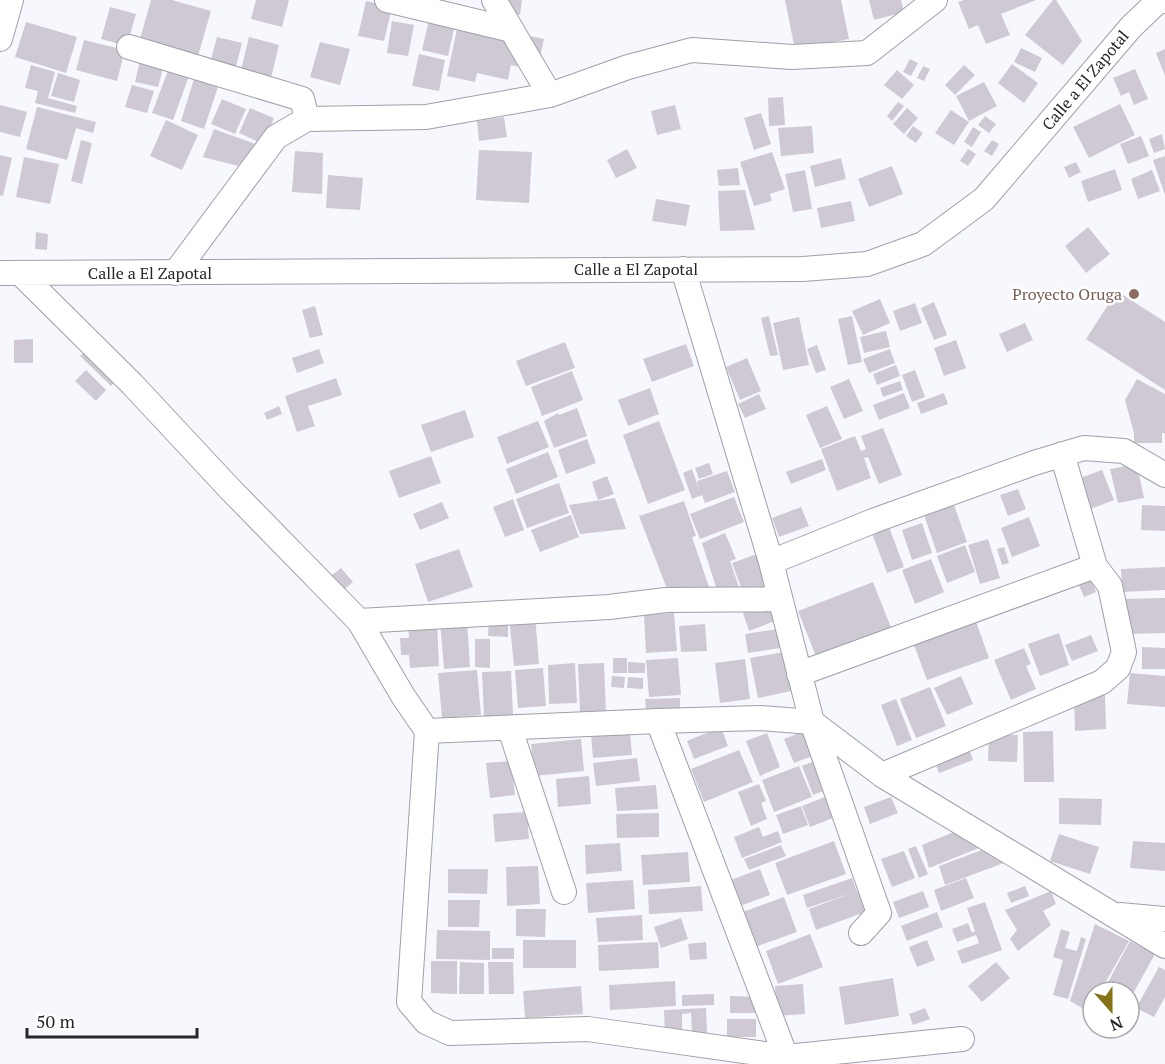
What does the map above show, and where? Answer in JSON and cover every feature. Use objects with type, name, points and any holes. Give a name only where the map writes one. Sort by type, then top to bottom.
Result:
[{"type":"street","points":[[0,39],[11,0]]},
{"type":"street","points":[[387,0],[512,30]]},
{"type":"street","points":[[494,0],[550,96]]},
{"type":"street","points":[[175,273],[276,137],[307,119],[426,117],[550,96],[628,68],[692,50],[792,57],[867,54],[935,0]]},
{"type":"street","name":"Calle a El Zapotal","points":[[10,274],[803,269],[867,264],[923,244],[984,199],[1131,27],[1158,1]]},
{"type":"street","points":[[129,47],[302,99],[307,119]]},
{"type":"street","points":[[683,269],[771,562],[812,722],[879,913],[861,933]]},
{"type":"street","points":[[10,274],[132,384],[229,488],[359,621],[403,696],[427,731],[409,1002],[426,1022],[450,1033],[588,1029],[786,1057],[962,1039]]},
{"type":"street","points":[[771,562],[873,521],[1084,448],[1124,451],[1165,475]]},
{"type":"street","points":[[882,775],[1102,682],[1118,668],[1124,652],[1110,586],[1095,566],[1062,454]]},
{"type":"street","points":[[800,674],[1095,566]]},
{"type":"street","points":[[359,621],[609,607],[666,600],[780,599]]},
{"type":"street","points":[[427,731],[760,718],[812,722],[882,775],[1165,946]]},
{"type":"street","points":[[658,721],[786,1057]]},
{"type":"street","points":[[510,729],[564,892]]},
{"type":"street","points":[[1110,914],[1165,919]]},
{"type":"building","points":[[151,0],[172,0],[211,11],[198,56],[140,39]]},
{"type":"building","points":[[256,0],[289,0],[282,27],[251,19]]},
{"type":"building","points":[[500,0],[522,0],[520,15],[498,12]]},
{"type":"building","points":[[785,0],[841,0],[849,39],[795,50]]},
{"type":"building","points":[[869,0],[901,0],[904,12],[874,20]]},
{"type":"building","points":[[964,0],[1036,0],[1001,14],[1010,35],[986,44],[978,25],[969,29],[958,2]]},
{"type":"building","points":[[1053,0],[1056,0],[1082,41],[1063,65],[1025,35]]},
{"type":"building","points":[[366,1],[392,7],[384,41],[358,36]]},
{"type":"building","points":[[110,7],[136,14],[127,46],[101,39]]},
{"type":"building","points":[[430,15],[456,20],[448,56],[422,50]]},
{"type":"building","points":[[392,21],[414,25],[408,56],[387,53]]},
{"type":"building","points":[[26,22],[77,37],[66,73],[15,57]]},
{"type":"building","points":[[457,29],[514,33],[544,39],[537,71],[511,65],[508,80],[477,73],[475,82],[447,76]]},
{"type":"building","points":[[217,37],[242,43],[235,70],[210,63]]},
{"type":"building","points":[[249,37],[279,45],[271,78],[241,70]]},
{"type":"building","points":[[84,40],[125,50],[117,81],[76,70]]},
{"type":"building","points":[[320,42],[350,49],[340,85],[310,77]]},
{"type":"building","points":[[1021,48],[1042,58],[1035,72],[1014,62]]},
{"type":"building","points":[[1165,49],[1165,76],[1156,53]]},
{"type":"building","points":[[419,54],[445,60],[439,91],[412,86]]},
{"type":"building","points":[[910,59],[918,63],[911,76],[903,72]]},
{"type":"building","points":[[140,60],[164,65],[158,87],[135,82]]},
{"type":"building","points":[[1012,64],[1038,83],[1024,103],[998,83]]},
{"type":"building","points":[[31,65],[55,72],[48,98],[77,106],[75,113],[35,103],[38,91],[25,88]]},
{"type":"building","points":[[964,65],[975,75],[955,95],[945,85]]},
{"type":"building","points":[[923,66],[930,69],[924,81],[917,78]]},
{"type":"building","points":[[169,68],[189,76],[173,120],[152,113]]},
{"type":"building","points":[[1135,69],[1148,99],[1134,105],[1129,92],[1121,96],[1113,78]]},
{"type":"building","points":[[897,70],[914,85],[902,99],[884,85]]},
{"type":"building","points":[[58,73],[80,80],[74,102],[51,96]]},
{"type":"building","points":[[194,79],[218,87],[204,129],[181,121]]},
{"type":"building","points":[[984,82],[997,106],[969,121],[956,96]]},
{"type":"building","points":[[132,85],[154,91],[147,113],[125,107]]},
{"type":"building","points":[[783,97],[785,125],[769,126],[768,98]]},
{"type":"building","points":[[222,99],[246,109],[235,134],[211,124]]},
{"type":"building","points":[[898,102],[904,106],[892,121],[887,116]]},
{"type":"building","points":[[1120,104],[1135,135],[1089,158],[1073,127]]},
{"type":"building","points":[[0,105],[27,112],[20,137],[0,132]]},
{"type":"building","points":[[675,105],[681,129],[657,135],[651,111]]},
{"type":"building","points":[[37,107],[96,122],[93,133],[76,128],[67,160],[26,149]]},
{"type":"building","points":[[250,108],[274,118],[263,144],[239,133]]},
{"type":"building","points":[[907,108],[918,118],[904,134],[893,124]]},
{"type":"building","points":[[951,110],[969,122],[954,145],[935,133]]},
{"type":"building","points":[[761,113],[771,144],[754,150],[744,118]]},
{"type":"building","points":[[985,116],[996,124],[989,133],[978,125]]},
{"type":"building","points":[[504,117],[507,137],[479,141],[477,121]]},
{"type":"building","points":[[166,120],[198,135],[182,170],[150,156]]},
{"type":"building","points":[[812,126],[814,153],[781,156],[778,128]]},
{"type":"building","points":[[913,126],[923,133],[916,143],[906,136]]},
{"type":"building","points":[[973,127],[981,132],[972,147],[964,142]]},
{"type":"building","points":[[214,129],[258,145],[238,166],[203,157]]},
{"type":"building","points":[[1162,134],[1165,149],[1154,153],[1149,139]]},
{"type":"building","points":[[1141,136],[1149,156],[1128,164],[1120,144]]},
{"type":"building","points":[[81,140],[92,143],[82,184],[71,181]]},
{"type":"building","points":[[992,140],[999,144],[992,156],[984,151]]},
{"type":"building","points":[[627,149],[637,168],[616,178],[607,160]]},
{"type":"building","points":[[968,149],[976,154],[968,166],[960,161]]},
{"type":"building","points":[[479,150],[532,152],[529,203],[476,200]]},
{"type":"building","points":[[295,151],[323,153],[322,194],[292,192]]},
{"type":"building","points":[[772,152],[785,189],[770,194],[772,201],[754,206],[740,162]]},
{"type":"building","points":[[0,155],[12,158],[3,196],[0,195]]},
{"type":"building","points":[[1165,156],[1165,195],[1153,160]]},
{"type":"building","points":[[24,157],[59,164],[50,204],[16,197]]},
{"type":"building","points":[[841,158],[846,179],[815,187],[810,166]]},
{"type":"building","points":[[1076,162],[1081,172],[1069,178],[1064,167]]},
{"type":"building","points":[[892,166],[903,194],[869,207],[858,179]]},
{"type":"building","points":[[738,168],[740,185],[719,186],[717,170]]},
{"type":"building","points":[[1115,169],[1122,190],[1088,202],[1081,181]]},
{"type":"building","points":[[805,170],[812,209],[793,212],[785,174]]},
{"type":"building","points":[[1152,170],[1160,191],[1138,199],[1131,179]]},
{"type":"building","points":[[328,175],[363,178],[360,210],[326,208]]},
{"type":"building","points":[[745,190],[755,230],[720,231],[718,191]]},
{"type":"building","points":[[656,199],[690,205],[686,226],[652,221]]},
{"type":"building","points":[[851,201],[855,221],[821,228],[817,208]]},
{"type":"building","points":[[1088,227],[1110,254],[1086,273],[1065,246]]},
{"type":"building","points":[[36,232],[48,234],[47,250],[35,249]]},
{"type":"building","points":[[1117,291],[1165,322],[1165,390],[1086,339]]},
{"type":"building","points":[[880,299],[890,323],[863,335],[852,311]]},
{"type":"building","points":[[934,302],[947,335],[934,340],[921,308]]},
{"type":"building","points":[[915,303],[922,323],[900,331],[893,311]]},
{"type":"building","points":[[315,306],[323,335],[310,338],[302,310]]},
{"type":"building","points":[[769,316],[778,355],[770,356],[761,318]]},
{"type":"building","points":[[852,316],[862,362],[848,365],[838,319]]},
{"type":"building","points":[[799,317],[809,365],[783,370],[773,323]]},
{"type":"building","points":[[1025,323],[1033,340],[1007,352],[999,334]]},
{"type":"building","points":[[886,331],[890,347],[864,353],[860,337]]},
{"type":"building","points":[[33,339],[33,363],[14,363],[14,340]]},
{"type":"building","points":[[956,340],[966,368],[944,376],[934,348]]},
{"type":"building","points":[[565,342],[575,368],[526,386],[516,361]]},
{"type":"building","points":[[686,344],[694,366],[652,382],[643,359]]},
{"type":"building","points":[[817,345],[826,370],[816,373],[807,349]]},
{"type":"building","points":[[89,348],[119,377],[111,386],[80,356]]},
{"type":"building","points":[[319,349],[324,363],[297,373],[292,358]]},
{"type":"building","points":[[890,349],[895,363],[869,373],[863,359]]},
{"type":"building","points":[[747,358],[761,391],[740,400],[726,367]]},
{"type":"building","points":[[896,365],[900,376],[877,385],[873,374]]},
{"type":"building","points":[[86,370],[106,390],[96,401],[75,381]]},
{"type":"building","points":[[915,370],[925,397],[912,402],[902,375]]},
{"type":"building","points":[[572,371],[583,400],[542,416],[531,387]]},
{"type":"building","points":[[336,378],[342,395],[308,406],[315,426],[297,432],[285,396]]},
{"type":"building","points":[[849,379],[863,411],[844,419],[830,387]]},
{"type":"building","points":[[1137,379],[1165,394],[1165,433],[1162,433],[1162,443],[1134,443],[1134,433],[1125,400]]},
{"type":"building","points":[[900,381],[903,390],[883,397],[880,388]]},
{"type":"building","points":[[650,388],[659,414],[628,426],[618,400]]},
{"type":"building","points":[[904,393],[910,408],[879,420],[873,405]]},
{"type":"building","points":[[944,393],[948,404],[921,414],[917,403]]},
{"type":"building","points":[[759,394],[766,409],[745,418],[738,404]]},
{"type":"building","points":[[279,406],[282,414],[267,420],[264,413]]},
{"type":"building","points":[[827,406],[842,439],[820,448],[806,415]]},
{"type":"building","points":[[577,408],[587,436],[554,448],[544,421],[558,413],[559,415]]},
{"type":"building","points":[[465,410],[474,437],[431,452],[421,425]]},
{"type":"building","points":[[538,421],[549,447],[507,464],[497,437]]},
{"type":"building","points":[[659,421],[685,490],[648,504],[623,435]]},
{"type":"building","points":[[883,428],[902,475],[879,484],[868,457],[864,458],[871,478],[837,491],[821,449],[855,436],[861,451],[866,449],[861,436]]},
{"type":"building","points":[[587,439],[596,463],[566,474],[558,450]]},
{"type":"building","points":[[548,452],[558,477],[516,494],[506,469]]},
{"type":"building","points":[[431,456],[441,483],[399,498],[389,471]]},
{"type":"building","points":[[822,459],[826,470],[791,484],[786,472]]},
{"type":"building","points":[[709,463],[713,474],[699,479],[695,468]]},
{"type":"building","points":[[1137,464],[1144,498],[1118,503],[1110,469]]},
{"type":"building","points":[[692,469],[699,489],[697,481],[727,471],[735,492],[705,503],[702,495],[692,499],[683,473]]},
{"type":"building","points":[[1102,470],[1114,500],[1083,512],[1072,481]]},
{"type":"building","points":[[607,476],[614,494],[598,500],[592,482]]},
{"type":"building","points":[[559,483],[569,513],[527,528],[516,499]]},
{"type":"building","points":[[1018,489],[1026,509],[1008,516],[1000,495]]},
{"type":"building","points":[[734,497],[744,522],[700,539],[690,514]]},
{"type":"building","points":[[615,498],[626,529],[580,534],[569,505]]},
{"type":"building","points":[[513,499],[524,530],[505,537],[493,507]]},
{"type":"building","points":[[684,501],[696,536],[692,537],[709,587],[667,589],[639,516]]},
{"type":"building","points":[[442,502],[449,518],[420,530],[413,514]]},
{"type":"building","points":[[954,505],[967,542],[937,553],[924,515]]},
{"type":"building","points":[[1142,505],[1165,506],[1165,531],[1141,530]]},
{"type":"building","points":[[801,507],[809,526],[779,537],[772,518]]},
{"type":"building","points":[[571,515],[579,537],[540,552],[531,530]]},
{"type":"building","points":[[1029,517],[1040,546],[1012,557],[1001,528]]},
{"type":"building","points":[[887,522],[904,567],[887,573],[870,528]]},
{"type":"building","points":[[922,523],[932,553],[912,560],[902,530]]},
{"type":"building","points":[[725,533],[736,559],[730,561],[739,587],[716,587],[702,543]]},
{"type":"building","points":[[988,539],[1000,578],[980,584],[968,545]]},
{"type":"building","points":[[965,545],[975,572],[947,583],[937,556]]},
{"type":"building","points":[[1004,547],[1009,563],[1002,565],[997,549]]},
{"type":"building","points":[[459,549],[473,587],[428,602],[415,564]]},
{"type":"building","points":[[757,554],[769,588],[741,587],[732,563]]},
{"type":"building","points":[[931,559],[944,592],[915,604],[902,570]]},
{"type":"building","points":[[1165,567],[1165,590],[1122,592],[1121,569]]},
{"type":"building","points":[[341,568],[353,582],[340,593],[327,579]]},
{"type":"building","points":[[1088,573],[1096,592],[1084,597],[1076,578]]},
{"type":"building","points":[[873,582],[892,630],[817,659],[798,611]]},
{"type":"building","points":[[1165,598],[1165,633],[1124,634],[1123,599]]},
{"type":"building","points":[[769,603],[775,621],[749,631],[743,613]]},
{"type":"building","points":[[674,613],[677,651],[646,653],[644,615]]},
{"type":"building","points":[[535,615],[539,664],[514,666],[509,617]]},
{"type":"building","points":[[489,618],[508,619],[508,637],[488,636]]},
{"type":"building","points":[[975,619],[989,658],[927,680],[913,642]]},
{"type":"building","points":[[467,620],[470,667],[444,669],[440,622]]},
{"type":"building","points":[[437,623],[439,666],[410,668],[409,655],[401,655],[400,638],[409,638],[408,624]]},
{"type":"building","points":[[705,624],[707,651],[681,652],[679,626]]},
{"type":"building","points":[[778,629],[780,648],[748,653],[745,634]]},
{"type":"building","points":[[1059,633],[1069,665],[1040,676],[1028,644]]},
{"type":"building","points":[[1091,635],[1098,651],[1072,661],[1065,645]]},
{"type":"building","points":[[475,639],[490,639],[490,668],[475,667]]},
{"type":"building","points":[[1142,647],[1165,648],[1165,669],[1142,669]]},
{"type":"building","points":[[1024,648],[1031,664],[1026,666],[1036,689],[1011,700],[994,660]]},
{"type":"building","points":[[784,652],[791,691],[758,698],[750,658]]},
{"type":"building","points":[[613,658],[627,658],[627,673],[613,673]]},
{"type":"building","points":[[678,658],[681,695],[649,697],[646,660]]},
{"type":"building","points":[[745,659],[750,699],[720,703],[715,663]]},
{"type":"building","points":[[628,662],[645,663],[645,673],[628,673]]},
{"type":"building","points":[[575,663],[577,703],[549,704],[548,665]]},
{"type":"building","points":[[604,663],[606,712],[580,713],[578,664]]},
{"type":"building","points":[[543,668],[546,706],[518,708],[515,670]]},
{"type":"building","points":[[477,670],[481,715],[442,718],[438,673]]},
{"type":"building","points":[[511,671],[513,715],[484,717],[482,672]]},
{"type":"building","points":[[1130,673],[1165,676],[1165,707],[1127,704]]},
{"type":"building","points":[[612,676],[625,677],[624,688],[611,687]]},
{"type":"building","points":[[961,676],[973,704],[947,715],[934,688]]},
{"type":"building","points":[[628,677],[643,678],[643,689],[627,688]]},
{"type":"building","points":[[930,687],[946,726],[916,738],[900,699]]},
{"type":"building","points":[[1105,695],[1106,729],[1075,731],[1074,697]]},
{"type":"building","points":[[680,698],[680,708],[646,709],[645,699]]},
{"type":"building","points":[[896,699],[912,740],[897,746],[881,705]]},
{"type":"building","points":[[721,727],[728,746],[694,759],[687,741]]},
{"type":"building","points":[[630,731],[632,755],[593,758],[591,735]]},
{"type":"building","points":[[805,731],[815,755],[794,763],[784,739]]},
{"type":"building","points":[[1053,731],[1054,782],[1024,782],[1023,732]]},
{"type":"building","points":[[767,733],[780,767],[760,776],[746,741]]},
{"type":"building","points":[[989,734],[1018,735],[1017,762],[988,761]]},
{"type":"building","points":[[581,739],[584,771],[534,776],[531,744]]},
{"type":"building","points":[[968,746],[973,760],[939,773],[934,759]]},
{"type":"building","points":[[739,750],[753,782],[704,802],[691,769]]},
{"type":"building","points":[[637,758],[640,781],[596,786],[593,763]]},
{"type":"building","points":[[817,760],[828,789],[813,795],[802,766]]},
{"type":"building","points":[[511,761],[515,795],[490,798],[486,763]]},
{"type":"building","points":[[799,766],[812,797],[774,812],[762,780]]},
{"type":"building","points":[[589,776],[591,804],[558,807],[556,779]]},
{"type":"building","points":[[759,784],[766,801],[761,803],[767,819],[751,826],[738,792]]},
{"type":"building","points":[[656,785],[658,809],[617,811],[615,788]]},
{"type":"building","points":[[825,797],[833,818],[810,827],[802,806]]},
{"type":"building","points":[[891,797],[898,813],[870,824],[864,807]]},
{"type":"building","points":[[1059,798],[1102,799],[1101,825],[1059,824]]},
{"type":"building","points":[[801,806],[808,825],[783,834],[776,815]]},
{"type":"building","points":[[527,812],[529,839],[495,842],[493,814]]},
{"type":"building","points":[[659,813],[659,837],[617,838],[616,814]]},
{"type":"building","points":[[759,827],[763,837],[778,831],[782,842],[742,858],[734,837]]},
{"type":"building","points":[[961,829],[984,846],[929,868],[922,845]]},
{"type":"building","points":[[1059,834],[1099,847],[1090,874],[1050,861]]},
{"type":"building","points":[[834,841],[846,874],[787,895],[775,863]]},
{"type":"building","points":[[1133,841],[1165,843],[1165,871],[1130,868]]},
{"type":"building","points":[[620,843],[622,871],[586,874],[585,845]]},
{"type":"building","points":[[781,845],[786,856],[749,870],[744,859]]},
{"type":"building","points":[[916,846],[928,874],[919,878],[908,849]]},
{"type":"building","points":[[990,847],[1009,861],[945,885],[939,866]]},
{"type":"building","points":[[904,851],[915,878],[892,887],[881,859]]},
{"type":"building","points":[[688,852],[690,882],[643,885],[641,855]]},
{"type":"building","points":[[538,866],[540,904],[507,906],[506,867]]},
{"type":"building","points":[[448,869],[488,869],[487,894],[448,893]]},
{"type":"building","points":[[760,869],[770,895],[737,907],[728,881]]},
{"type":"building","points":[[852,878],[857,892],[861,891],[868,911],[816,930],[809,909],[852,893],[807,908],[803,895]]},
{"type":"building","points":[[966,878],[974,898],[941,911],[934,890]]},
{"type":"building","points":[[633,880],[635,909],[588,913],[586,883]]},
{"type":"building","points":[[701,886],[703,911],[649,914],[648,890]]},
{"type":"building","points":[[1025,886],[1029,896],[1011,903],[1007,893]]},
{"type":"building","points":[[923,891],[929,907],[899,918],[893,902]]},
{"type":"building","points":[[1051,891],[1056,904],[1043,911],[1051,925],[1018,951],[1010,939],[1017,930],[1005,910]]},
{"type":"building","points":[[784,897],[797,932],[752,948],[740,913]]},
{"type":"building","points":[[448,900],[480,900],[479,927],[448,927]]},
{"type":"building","points":[[985,902],[1002,950],[962,964],[957,951],[979,943],[976,935],[957,942],[952,929],[968,923],[972,933],[975,931],[967,908]]},
{"type":"building","points":[[516,909],[546,909],[545,937],[516,936]]},
{"type":"building","points":[[937,912],[943,927],[907,941],[901,926]]},
{"type":"building","points":[[642,915],[643,940],[598,942],[596,918]]},
{"type":"building","points":[[681,918],[688,939],[661,948],[654,927]]},
{"type":"building","points":[[1095,924],[1129,941],[1107,980],[1081,980],[1081,1007],[1070,1001]]},
{"type":"building","points":[[1061,929],[1070,932],[1065,948],[1077,951],[1081,937],[1086,939],[1068,999],[1053,995],[1063,960],[1053,957]]},
{"type":"building","points":[[437,930],[490,931],[490,960],[436,959]]},
{"type":"building","points":[[810,934],[823,967],[778,984],[766,951]]},
{"type":"building","points":[[523,940],[576,940],[576,968],[523,968]]},
{"type":"building","points":[[927,940],[935,960],[917,967],[909,947]]},
{"type":"building","points":[[1130,941],[1155,954],[1141,980],[1109,980]]},
{"type":"building","points":[[658,942],[659,968],[599,971],[598,945]]},
{"type":"building","points":[[706,942],[707,959],[690,960],[688,944]]},
{"type":"building","points":[[492,948],[514,948],[514,959],[492,959]]},
{"type":"building","points":[[431,961],[457,961],[457,994],[431,993]]},
{"type":"building","points":[[460,962],[484,963],[484,994],[459,994]]},
{"type":"building","points":[[488,962],[513,962],[514,994],[489,994]]},
{"type":"building","points":[[996,962],[1010,978],[982,1002],[968,986]]},
{"type":"building","points":[[1159,967],[1165,970],[1165,997],[1154,1017],[1141,1010],[1141,999]]},
{"type":"building","points":[[893,978],[899,1016],[845,1025],[839,987]]},
{"type":"building","points":[[675,981],[676,1006],[610,1010],[609,985]]},
{"type":"building","points":[[803,984],[805,1014],[777,1016],[775,986]]},
{"type":"building","points":[[581,986],[583,1014],[525,1018],[523,991]]},
{"type":"building","points":[[714,994],[714,1005],[682,1006],[682,995]]},
{"type":"building","points":[[730,996],[758,997],[758,1013],[730,1013]]},
{"type":"building","points":[[706,1008],[707,1033],[692,1034],[691,1013],[682,1014],[682,1036],[665,1036],[664,1010]]},
{"type":"building","points":[[925,1008],[930,1019],[913,1025],[909,1014]]},
{"type":"building","points":[[727,1019],[756,1019],[756,1037],[727,1037]]},
{"type":"place","name":"Proyecto Oruga","points":[[1134,294]]}]
